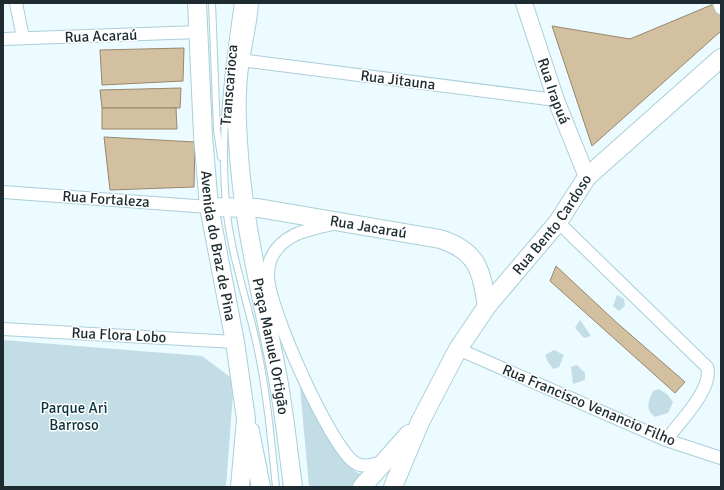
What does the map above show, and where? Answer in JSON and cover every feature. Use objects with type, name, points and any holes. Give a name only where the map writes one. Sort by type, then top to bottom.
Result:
[{"type":"main road","name":"Avenida do Braz de Pina","points":[[197,3],[203,135],[217,206],[246,419],[240,487]]},
{"type":"main road","name":"Avenida do Braz de Pina","points":[[244,207],[238,141],[240,60],[248,22],[250,3]]},
{"type":"main road","name":"Rua Bento Cardoso","points":[[420,422],[458,349],[487,306],[558,222],[587,177],[721,58]]},
{"type":"main road","name":"Rua Jacaraú","points":[[217,206],[244,207],[340,222],[440,239],[457,244],[471,255],[482,277],[487,306]]},
{"type":"main road","name":"Praça Manuel Ortigão","points":[[244,207],[277,375],[292,487]]},
{"type":"main road","points":[[246,419],[256,455],[261,487]]},
{"type":"main road","points":[[362,487],[420,422]]},
{"type":"main road","points":[[393,487],[420,422]]},
{"type":"street","points":[[16,3],[23,38]]},
{"type":"street","name":"Rua Irapuá","points":[[524,3],[556,100],[587,177]]},
{"type":"street","points":[[719,3],[721,8]]},
{"type":"street","name":"Rua Acaraú","points":[[3,39],[199,32]]},
{"type":"street","name":"Rua Jitauna","points":[[240,60],[556,100]]},
{"type":"street","name":"Rua Fortaleza","points":[[3,192],[217,206]]},
{"type":"street","points":[[340,222],[292,236],[277,248],[270,261],[268,276],[271,293],[301,373],[326,424],[338,444],[355,463],[363,466],[385,461]]},
{"type":"street","points":[[558,222],[706,368],[709,378],[705,390],[666,440]]},
{"type":"street","name":"Rua Flora Lobo","points":[[3,329],[235,342]]},
{"type":"street","name":"Rua Francisco Venancio Filho","points":[[458,349],[666,440],[721,458]]},
{"type":"lane","name":"Transcarioca","points":[[212,3],[217,130],[223,166]]},
{"type":"lane","name":"Transcarioca","points":[[238,3],[229,65],[223,166],[217,206],[233,246],[261,366],[276,487]]},
{"type":"green space","points":[[617,295],[624,299],[625,306],[619,311],[613,306]]},
{"type":"green space","points":[[580,320],[591,336],[584,338],[575,328]]},
{"type":"green space","name":"Parque Ari Barroso","points":[[3,340],[202,356],[234,380],[226,487],[3,487]]},
{"type":"green space","points":[[554,350],[564,355],[559,367],[553,369],[545,355]]},
{"type":"green space","points":[[577,365],[585,373],[585,380],[573,384],[571,367]]},
{"type":"green space","points":[[299,376],[323,427],[339,454],[356,472],[370,475],[357,487],[309,487]]},
{"type":"green space","points":[[659,389],[667,394],[673,402],[668,413],[655,417],[650,411],[648,405],[653,391]]},
{"type":"building","points":[[716,3],[721,14],[721,31],[592,146],[552,26],[630,39]]},
{"type":"building","points":[[184,48],[183,81],[102,85],[100,50]]},
{"type":"building","points":[[181,88],[180,108],[102,108],[100,90]]},
{"type":"building","points":[[102,108],[176,108],[177,129],[102,129]]},
{"type":"building","points":[[104,137],[195,142],[194,187],[110,190]]},
{"type":"building","points":[[556,266],[616,322],[685,382],[675,393],[550,281]]}]
